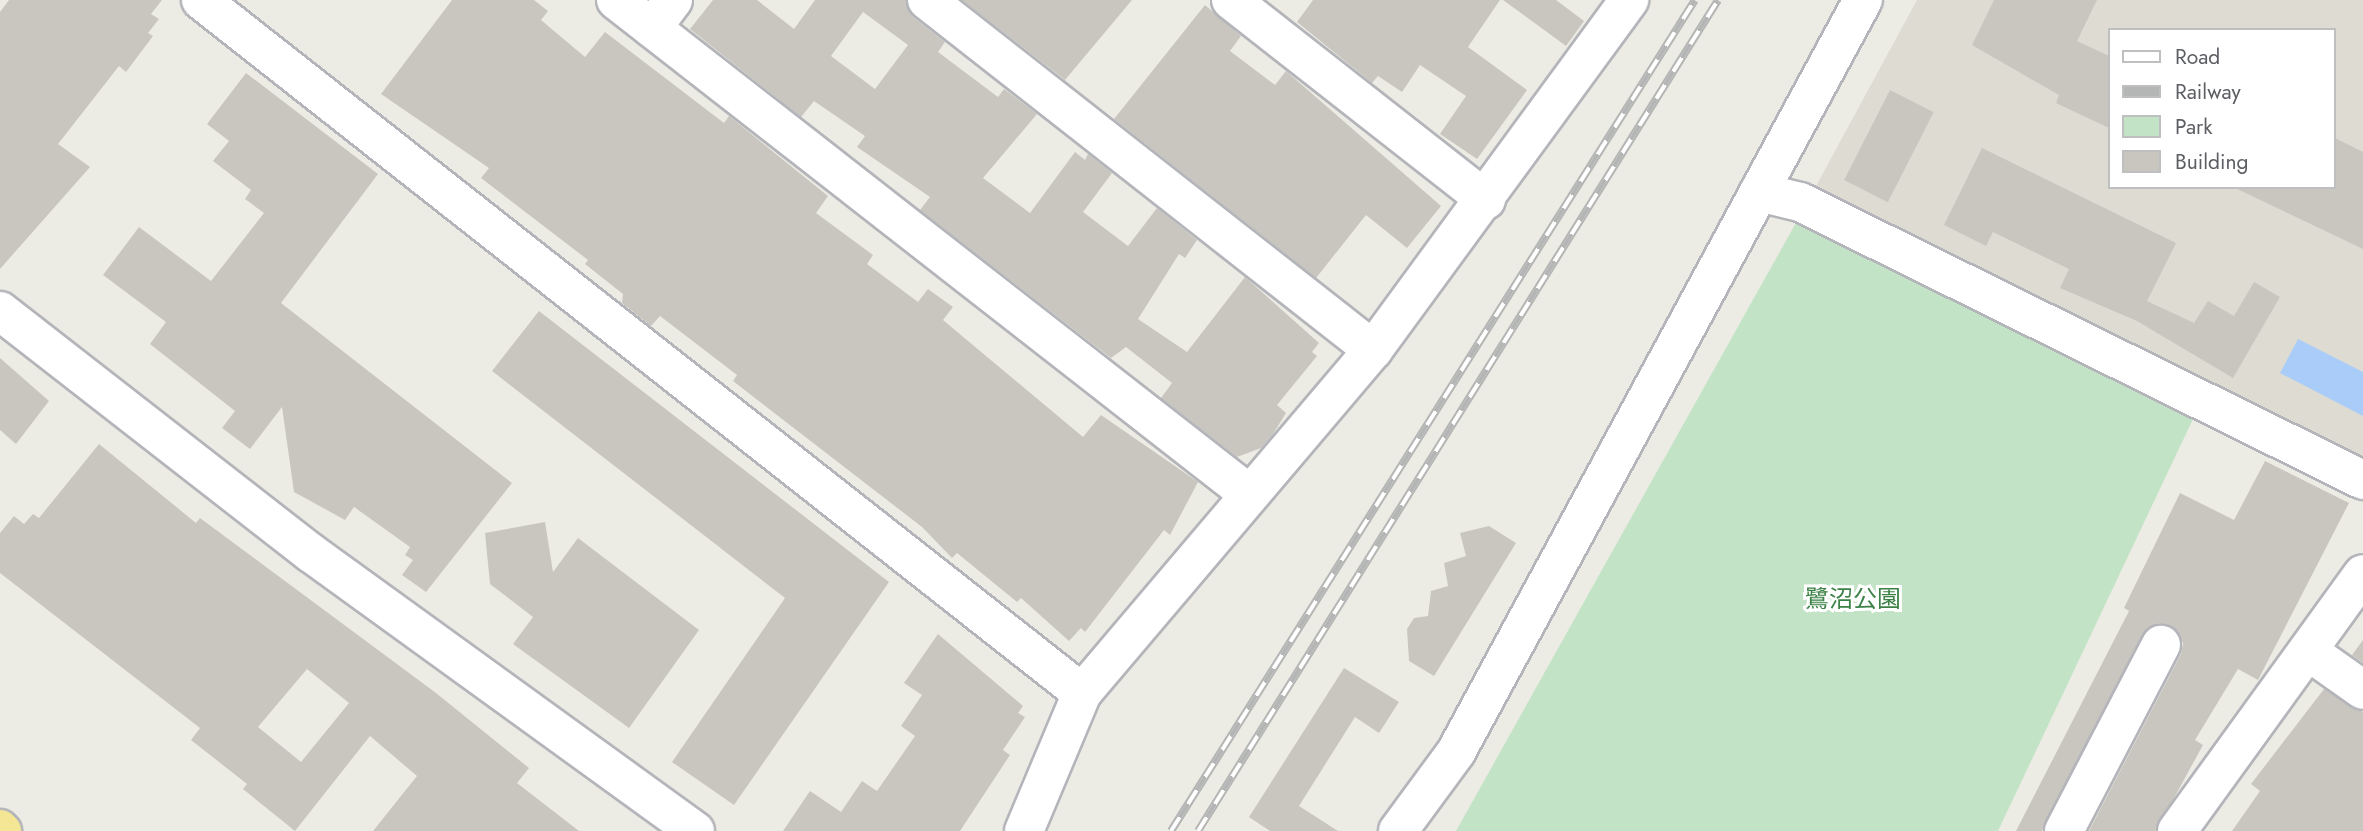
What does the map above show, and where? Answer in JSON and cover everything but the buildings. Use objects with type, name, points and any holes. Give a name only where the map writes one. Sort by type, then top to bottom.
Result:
[{"type":"street","points":[[201,0],[1082,692]]},
{"type":"street","points":[[616,0],[662,14],[1249,494]]},
{"type":"street","points":[[927,0],[1373,350]]},
{"type":"street","points":[[1231,0],[1486,200]]},
{"type":"street","points":[[1398,831],[1456,752],[1863,0]]},
{"type":"street","points":[[1024,831],[1082,692],[1373,350],[1486,200],[1622,3]]},
{"type":"street","points":[[1759,192],[1800,202],[2363,480]]},
{"type":"street","points":[[0,311],[311,553],[695,831]]},
{"type":"street","points":[[2177,831],[2363,574]]},
{"type":"street","points":[[2064,831],[2161,645]]},
{"type":"street","points":[[2308,651],[2363,690]]},
{"type":"shaded area","points":[[1917,0],[2363,0],[2363,459],[1816,186]]},
{"type":"green space","name":"鷺沼公園","points":[[1797,221],[2193,419],[1998,831],[1456,831]]},
{"type":"water","points":[[2298,339],[2363,372],[2363,416],[2280,373]]},
{"type":"railway","points":[[1171,831],[1695,0]]},
{"type":"railway","points":[[1198,831],[1718,0]]}]
